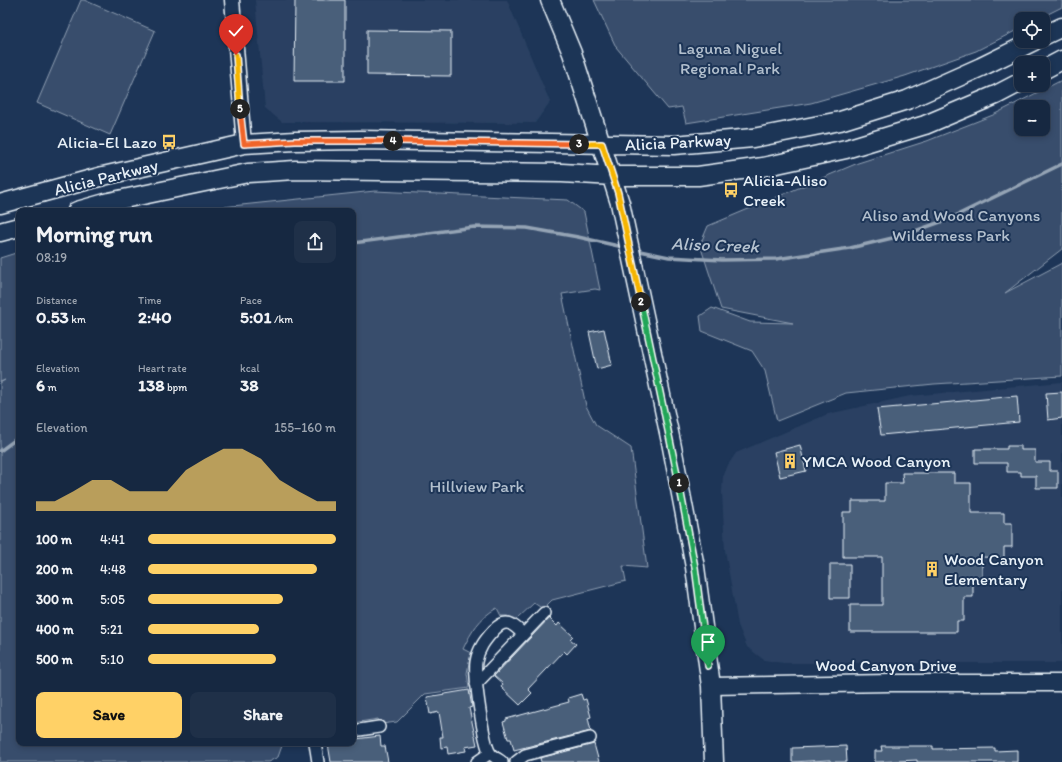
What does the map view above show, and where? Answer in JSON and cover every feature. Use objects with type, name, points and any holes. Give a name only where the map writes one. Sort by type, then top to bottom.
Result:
[{"type":"main road","points":[[550,0],[572,54],[613,176],[639,290],[671,442],[695,567],[711,686],[714,762]]},
{"type":"main road","points":[[1050,33],[1062,27]]},
{"type":"main road","name":"Alicia Parkway","points":[[0,204],[103,176],[244,144],[295,141],[360,140],[674,145],[753,138],[840,121],[907,100],[981,68],[1020,48]]},
{"type":"main road","points":[[1050,66],[1062,60]]},
{"type":"main road","name":"Alicia Parkway","points":[[88,208],[109,202],[248,173],[279,171],[415,170],[569,173],[613,176],[698,176],[763,167],[846,149],[925,125],[1014,85]]},
{"type":"main road","points":[[0,232],[16,228]]},
{"type":"main road","name":"Wood Canyon Drive","points":[[711,686],[890,683],[1062,683]]},
{"type":"street","points":[[232,0],[244,144]]},
{"type":"street","points":[[476,684],[544,613]]},
{"type":"street","points":[[502,762],[490,753],[483,730],[476,684],[476,664],[479,651],[485,640],[498,626],[503,623],[513,625],[523,634]]},
{"type":"street","points":[[356,731],[379,727]]},
{"type":"street","points":[[516,762],[525,755],[590,738]]},
{"type":"street","points":[[315,746],[318,762]]},
{"type":"street","points":[[477,762],[490,753]]},
{"type":"shaded area","points":[[255,0],[507,0],[550,102],[535,123],[282,122],[265,108]]},
{"type":"shaded area","points":[[1062,382],[1062,663],[783,663],[764,660],[747,647],[738,625],[725,550],[722,492],[723,477],[728,465],[736,453],[828,414],[910,396]]},
{"type":"green space","points":[[81,0],[155,31],[110,135],[37,103]]},
{"type":"green space","name":"Laguna Niguel Regional Park","points":[[594,0],[1062,0],[1062,7],[1050,13],[1014,12],[1014,32],[976,51],[905,76],[811,103],[686,123],[682,107],[668,109],[616,47]]},
{"type":"green space","name":"Aliso and Wood Canyons Wilderness Park","points":[[1062,80],[1062,249],[1005,293],[1062,263],[1062,376],[934,384],[846,393],[777,421],[765,371],[752,351],[702,331],[700,316],[712,308],[750,322],[793,323],[721,309],[700,245],[708,226],[858,163],[927,141],[993,115],[1014,104],[1014,136],[1050,136],[1050,100],[1023,100],[1038,92],[1050,92],[1050,86]]},
{"type":"green space","name":"Hillview Park","points":[[375,191],[568,200],[584,212],[600,290],[595,289],[562,294],[586,406],[596,425],[631,448],[647,568],[623,566],[626,581],[552,600],[543,609],[534,603],[517,619],[508,616],[501,616],[497,608],[481,620],[469,637],[463,649],[471,653],[467,673],[469,688],[425,694],[397,722],[381,724],[378,719],[356,723],[356,208],[213,208]]},
{"type":"green space","points":[[16,253],[16,746],[282,746],[278,757],[268,762],[0,762],[0,383],[5,380],[0,382],[0,258]]},
{"type":"building","points":[[295,0],[345,0],[345,81],[294,81]]},
{"type":"building","points":[[367,30],[451,31],[451,76],[367,75]]},
{"type":"building","points":[[604,329],[612,365],[597,369],[589,332]]},
{"type":"building","points":[[1062,392],[1062,418],[1048,420],[1046,393]]},
{"type":"building","points":[[1017,396],[1019,422],[881,435],[877,409]]},
{"type":"building","name":"YMCA Wood Canyon","points":[[800,445],[806,471],[780,477],[774,452]]},
{"type":"building","points":[[1007,446],[1021,446],[1021,450],[1035,450],[1035,462],[1050,462],[1050,471],[1058,471],[1058,488],[1036,488],[1036,476],[1021,476],[1021,472],[1007,472],[1007,463],[975,463],[975,449],[1007,449]]},
{"type":"building","name":"Wood Canyon Elementary","points":[[902,473],[954,473],[954,483],[971,483],[971,513],[1004,513],[1004,523],[1012,523],[1012,547],[1004,547],[1004,558],[982,557],[982,580],[973,580],[973,597],[964,597],[964,621],[957,621],[957,632],[850,632],[850,605],[882,605],[882,557],[843,557],[843,512],[852,512],[852,501],[885,501],[885,483],[903,483]]},
{"type":"building","points":[[830,564],[850,564],[850,598],[830,598]]},
{"type":"building","points":[[549,618],[557,626],[559,623],[573,636],[570,639],[576,644],[567,654],[564,651],[528,689],[532,693],[520,705],[501,687],[503,684],[494,676]]},
{"type":"building","points":[[469,690],[472,707],[469,708],[477,745],[465,747],[466,751],[448,754],[447,747],[441,748],[440,737],[443,737],[439,712],[430,714],[427,697]]},
{"type":"building","points":[[581,694],[583,700],[586,699],[591,717],[588,718],[591,731],[514,750],[511,739],[508,739],[503,722],[506,721],[506,719],[569,702],[568,698]]},
{"type":"building","points":[[380,736],[381,746],[385,746],[388,762],[331,762],[328,746],[356,746],[356,739]]},
{"type":"building","points":[[594,744],[599,762],[541,762],[540,758]]},
{"type":"building","points":[[846,746],[847,762],[830,762],[830,760],[792,762],[792,748]]},
{"type":"building","points":[[881,746],[933,746],[933,749],[995,748],[995,751],[1017,750],[1017,762],[917,762],[917,760],[875,762],[875,751],[882,751]]},
{"type":"waterway","name":"Aliso Creek","points":[[635,250],[669,257],[722,260],[776,259],[850,248],[901,236],[949,219],[1062,164]]},
{"type":"waterway","name":"Aliso Creek","points":[[356,243],[474,227],[527,228],[623,247]]},
{"type":"waterway","name":"Aliso Creek","points":[[0,451],[16,439]]},
{"type":"place","name":"Alicia-El Lazo","points":[[169,142]]},
{"type":"place","name":"Alicia-Aliso Creek","points":[[731,190]]},
{"type":"place","name":"YMCA Wood Canyon","points":[[790,461]]},
{"type":"place","name":"Wood Canyon Elementary","points":[[932,569]]},
{"type":"route","points":[[236,55],[244,144],[295,141],[360,140],[602,144],[618,193],[671,442],[695,567],[708,666]]}]
